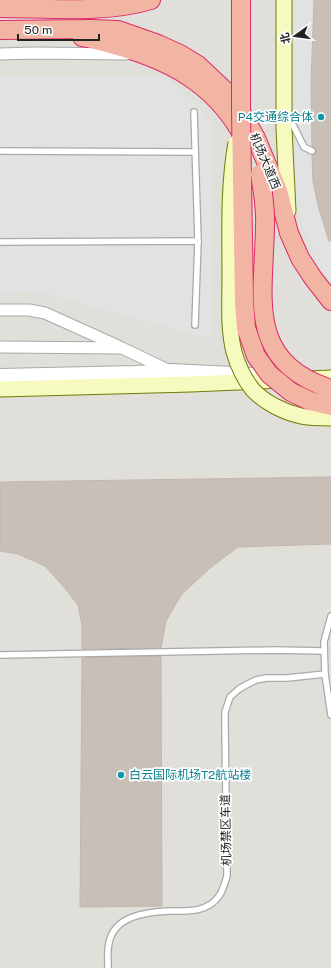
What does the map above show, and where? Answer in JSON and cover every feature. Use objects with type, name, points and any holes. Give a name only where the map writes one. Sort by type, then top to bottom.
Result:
[{"type":"highway","points":[[36,8],[80,0]]},
{"type":"highway","points":[[0,8],[92,8],[120,6],[151,0]]},
{"type":"highway","points":[[241,0],[241,113],[244,302],[246,328],[256,356],[269,374],[291,392],[310,401],[331,406]]},
{"type":"highway","name":"机场大道西","points":[[0,30],[118,30],[158,44],[180,54],[198,65],[233,98],[256,138],[278,191],[289,233],[300,258],[331,301]]},
{"type":"highway","points":[[40,30],[93,39],[144,55],[180,70],[201,85],[220,103],[243,135],[260,174],[264,200],[265,224],[263,309],[265,325],[272,345],[282,360],[295,372],[318,385],[328,382]]},
{"type":"main road","points":[[284,0],[284,104],[289,233]]},
{"type":"main road","points":[[241,113],[232,171],[230,205],[232,336],[234,352],[241,372],[254,390],[266,401],[280,409],[301,416],[331,418]]},
{"type":"main road","points":[[5,388],[328,382]]},
{"type":"street","points":[[0,54],[33,53],[144,55]]},
{"type":"street","points":[[0,310],[29,310],[45,312],[171,371]]},
{"type":"street","points":[[0,347],[122,348]]},
{"type":"street","points":[[0,376],[171,371],[220,373],[328,382]]},
{"type":"lane","points":[[284,104],[296,134],[304,147],[312,151]]},
{"type":"lane","points":[[194,112],[198,241],[196,325]]},
{"type":"lane","points":[[0,151],[195,152]]},
{"type":"lane","points":[[0,242],[198,241]]},
{"type":"lane","points":[[331,616],[326,631],[324,650],[331,715]]},
{"type":"lane","points":[[0,655],[324,650]]},
{"type":"lane","name":"机场禁区车道","points":[[108,968],[109,942],[116,928],[127,919],[144,914],[196,910],[206,907],[220,896],[227,876],[225,712],[230,697],[239,689],[256,680],[326,674]]},
{"type":"shaded area","points":[[0,0],[331,0],[331,968],[0,968]]},
{"type":"shaded area","points":[[294,0],[331,0],[331,283],[320,270],[294,202]]},
{"type":"shaded area","points":[[151,76],[168,80],[181,89],[212,123],[211,339],[48,294],[32,292],[0,294],[0,77]]},
{"type":"building","name":"P4交通综合体","points":[[314,0],[331,0],[331,241],[329,241],[319,209],[313,182],[312,155],[315,154],[316,151],[312,146],[311,84]]},
{"type":"building","name":"白云国际机场T2航站楼","points":[[331,477],[331,544],[238,547],[210,568],[181,595],[166,621],[161,648],[82,649],[82,626],[78,605],[64,587],[45,566],[18,554],[0,551],[0,482]]},
{"type":"building","points":[[161,656],[162,906],[80,907],[82,658]]},
{"type":"place","name":"P4交通综合体","points":[[321,117]]},
{"type":"place","name":"白云国际机场T2航站楼","points":[[121,775]]}]
